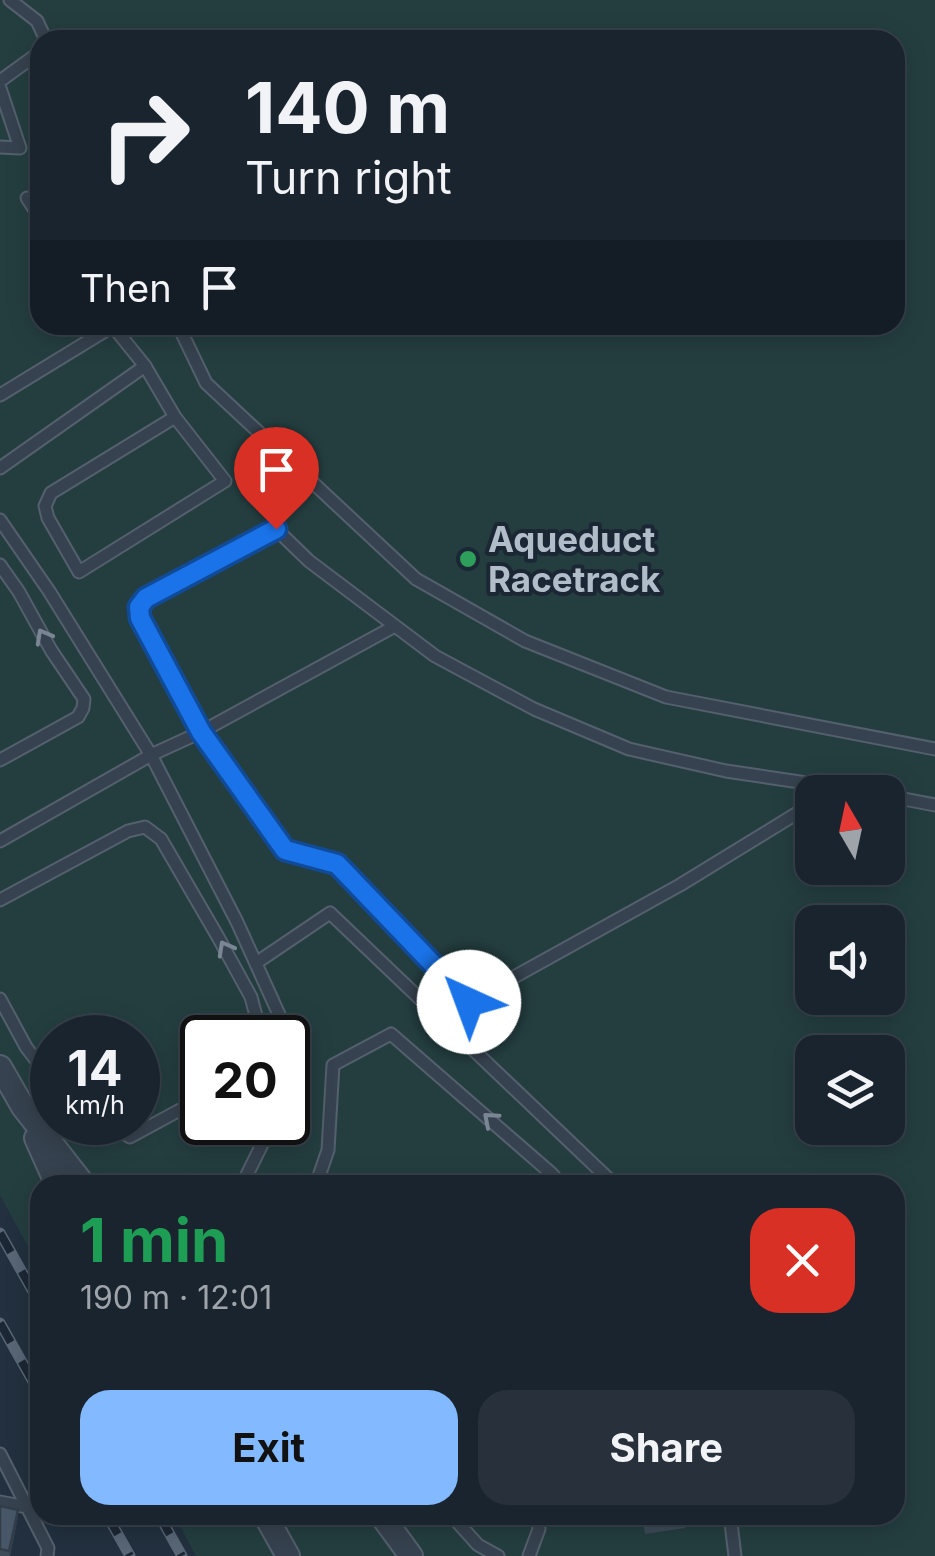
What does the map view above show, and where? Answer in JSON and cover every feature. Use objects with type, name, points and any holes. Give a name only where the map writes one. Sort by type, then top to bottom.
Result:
[{"type":"street","points":[[0,1067],[23,1107],[52,1175]]},
{"type":"street","points":[[23,1107],[76,1175]]},
{"type":"street","points":[[271,1525],[288,1556]]},
{"type":"street","points":[[388,1525],[411,1556]]},
{"type":"lane","points":[[10,0],[37,21],[41,30]]},
{"type":"lane","points":[[0,147],[20,148],[0,85],[30,60]]},
{"type":"lane","points":[[27,198],[30,203]]},
{"type":"lane","points":[[0,395],[97,335]]},
{"type":"lane","points":[[119,335],[144,366],[174,417],[225,481],[79,572],[48,518],[46,506],[51,493],[174,417]]},
{"type":"lane","points":[[183,335],[206,383],[416,579],[525,640],[666,697],[935,749]]},
{"type":"lane","points":[[0,468],[144,366]]},
{"type":"lane","points":[[0,520],[150,754],[238,922],[279,1015]]},
{"type":"lane","points":[[795,783],[629,749],[534,709],[435,656],[309,561],[276,529],[146,598],[139,607],[140,618],[201,732],[285,850],[337,864],[469,1002],[680,885],[795,814]]},
{"type":"lane","points":[[0,565],[84,699],[78,717],[0,760]]},
{"type":"lane","points":[[0,841],[150,754],[201,732],[395,626]]},
{"type":"lane","points":[[905,799],[935,805]]},
{"type":"lane","points":[[0,900],[128,830],[145,828],[161,839],[251,997],[256,1015]]},
{"type":"lane","points":[[256,963],[330,914],[604,1175]]},
{"type":"lane","points":[[0,999],[30,1052]]},
{"type":"lane","points":[[319,1175],[328,1150],[333,1065],[391,1034],[553,1175]]},
{"type":"lane","points":[[247,1175],[262,1145]]},
{"type":"lane","points":[[0,1454],[30,1513]]},
{"type":"lane","points":[[0,1502],[27,1507]]},
{"type":"lane","points":[[36,1525],[48,1548],[47,1556]]},
{"type":"lane","points":[[460,1525],[478,1545],[498,1556]]},
{"type":"lane","points":[[529,1556],[538,1525]]},
{"type":"lane","points":[[731,1525],[735,1556]]},
{"type":"green space","name":"Aqueduct Racetrack","points":[[0,0],[935,0],[935,1556],[196,1556],[179,1525],[905,1525],[905,1175],[30,1175],[30,1250],[0,1195]]},
{"type":"building","points":[[0,1506],[18,1510],[9,1551],[0,1549]]},
{"type":"railway","points":[[0,1233],[30,1286]]},
{"type":"railway","points":[[0,1323],[30,1376]]},
{"type":"railway","points":[[113,1525],[130,1556]]},
{"type":"railway","points":[[165,1525],[182,1556]]},
{"type":"place","name":"Aqueduct Racetrack","points":[[468,559]]},
{"type":"route","points":[[276,529],[146,598],[139,607],[140,618],[201,732],[285,850],[337,864],[469,1002]]}]
